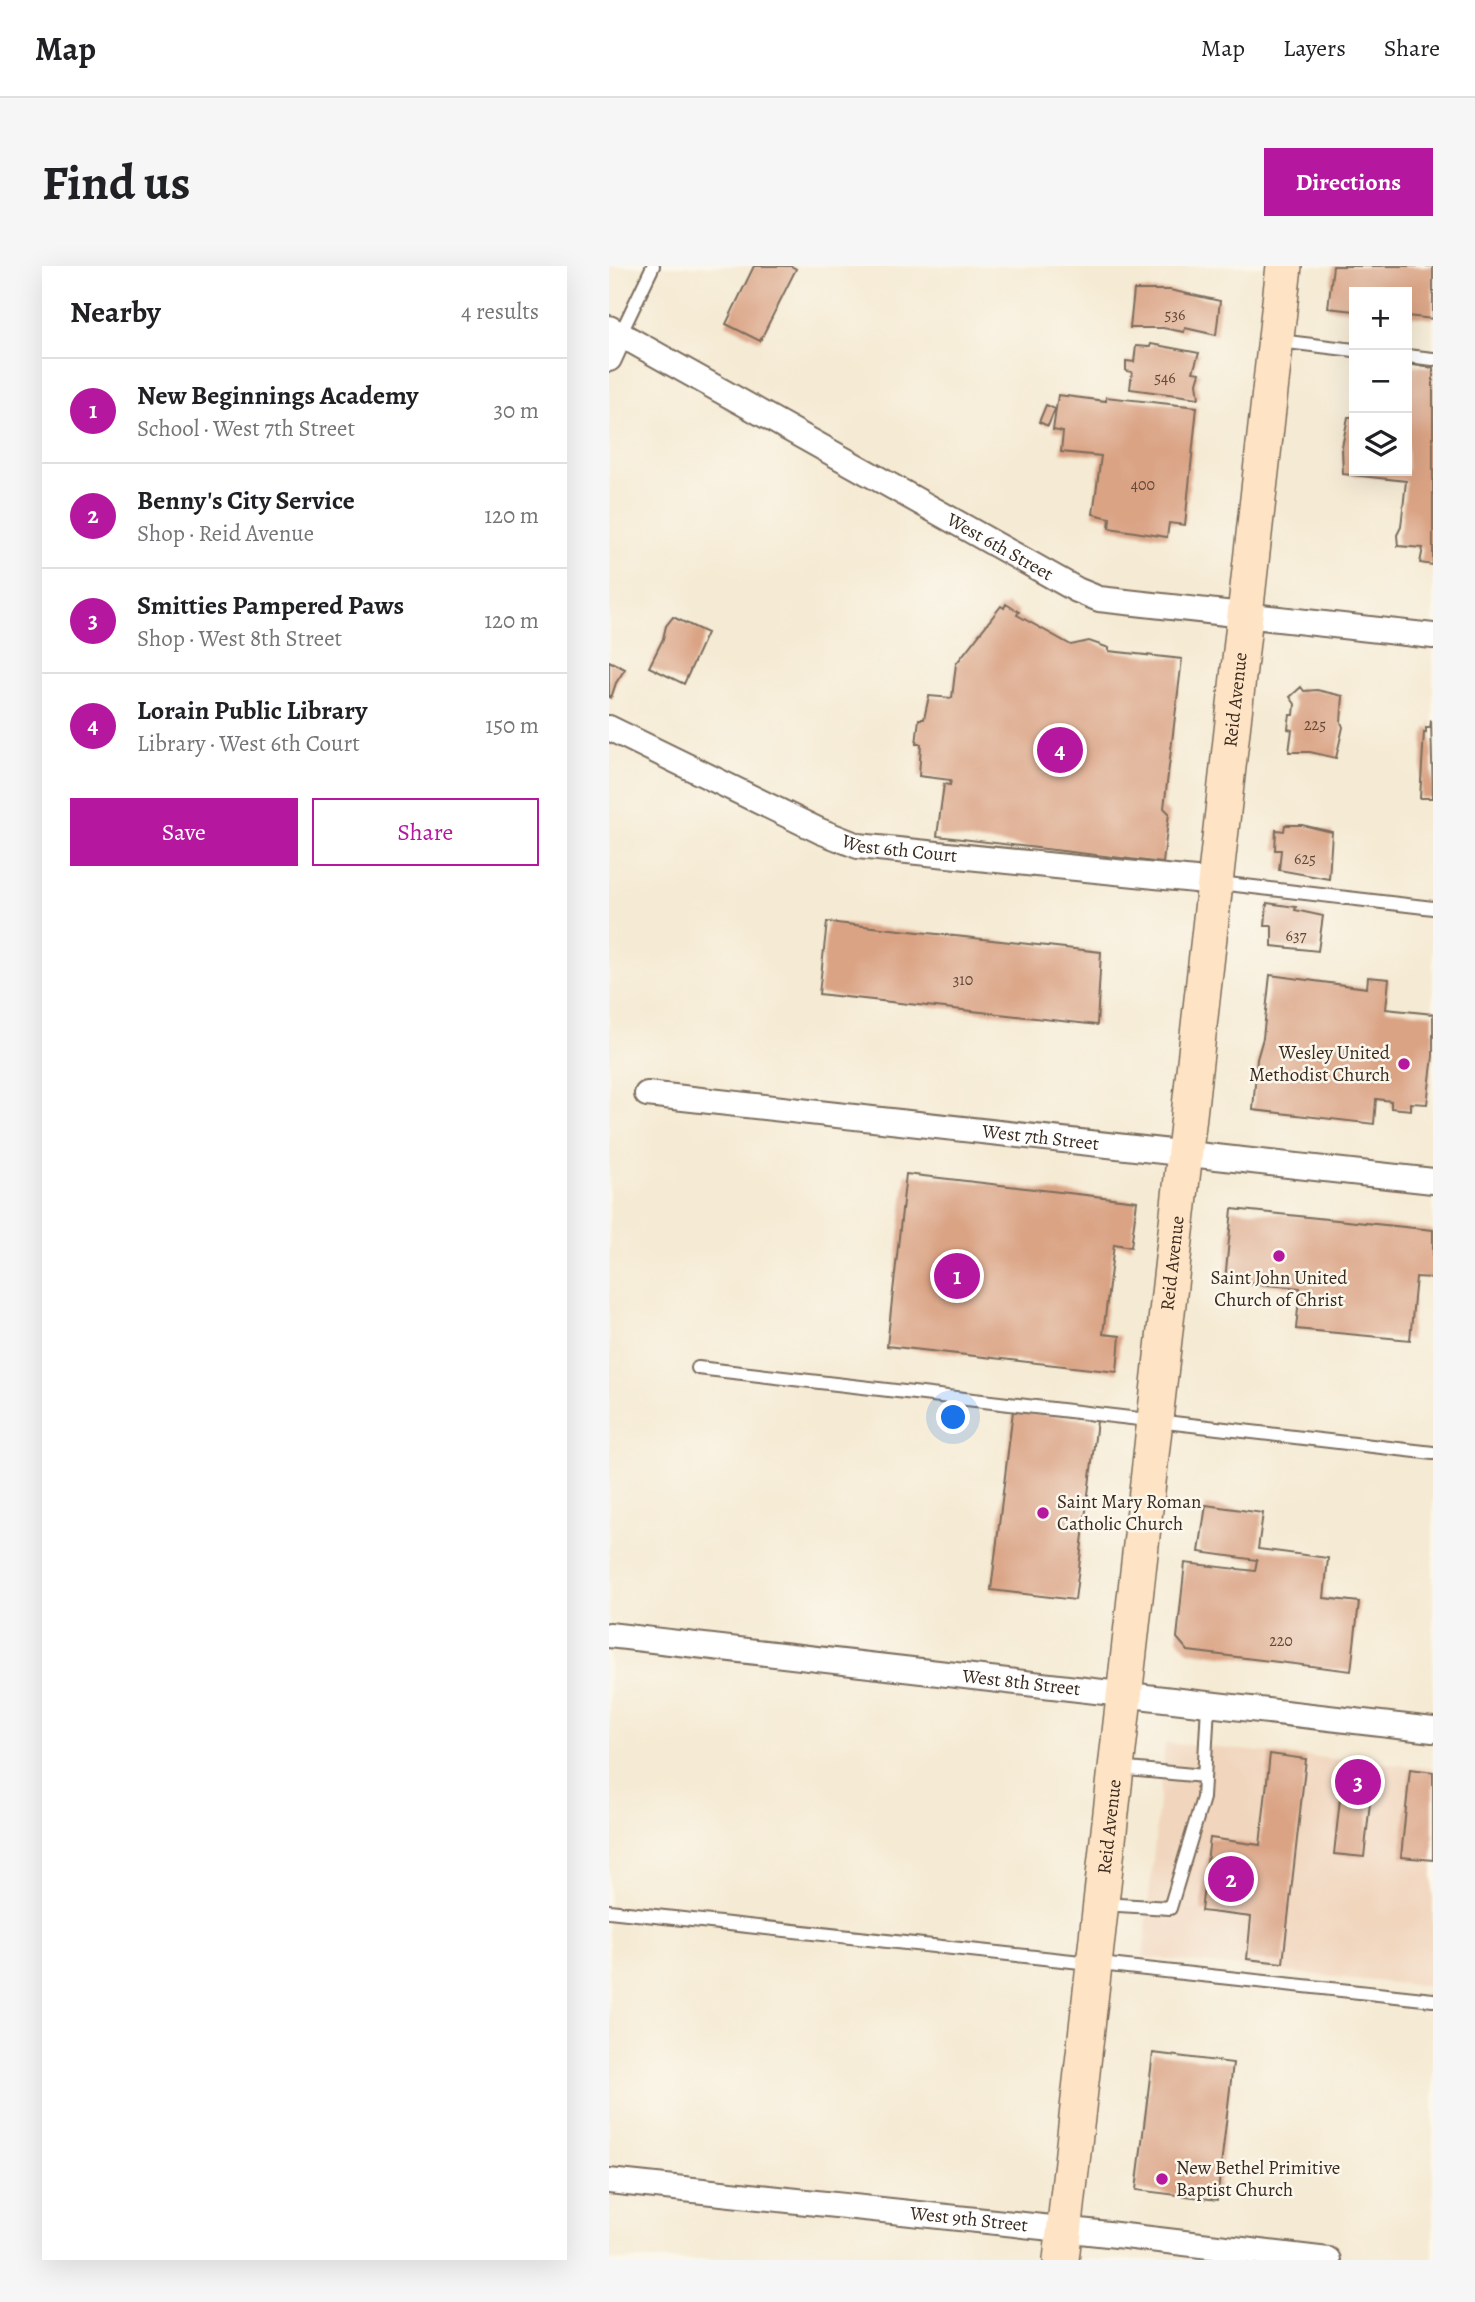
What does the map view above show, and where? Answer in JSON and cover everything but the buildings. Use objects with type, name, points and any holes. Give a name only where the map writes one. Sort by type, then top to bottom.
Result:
[{"type":"street","name":"Reid Avenue","points":[[1063,2245],[1284,266]]},
{"type":"street","points":[[609,359],[615,331]]},
{"type":"street","name":"West 6th Street","points":[[615,331],[1077,590],[1099,599],[1433,636]]},
{"type":"street","name":"West 6th Court","points":[[609,729],[820,831],[858,846],[1215,882]]},
{"type":"street","name":"West 7th Street","points":[[647,1094],[1433,1181]]},
{"type":"street","name":"West 8th Street","points":[[609,1635],[1433,1731]]},
{"type":"street","name":"West 9th Street","points":[[609,2181],[1063,2245],[1328,2260]]},
{"type":"lane","points":[[615,331],[653,266]]},
{"type":"lane","points":[[1275,340],[1349,349]]},
{"type":"lane","points":[[1412,357],[1433,359]]},
{"type":"lane","points":[[1215,882],[1433,908]]},
{"type":"lane","points":[[698,1368],[1155,1423],[1433,1453]]},
{"type":"lane","points":[[1101,1904],[1170,1908],[1203,1798],[1208,1705]]},
{"type":"lane","points":[[1116,1768],[1204,1776]]},
{"type":"lane","points":[[609,1911],[1433,2000]]},
{"type":"shaded area","points":[[1165,1743],[1433,1768],[1433,1987],[1143,1957]]},
{"type":"place","name":"Lorain Public Library","points":[[1060,750]]},
{"type":"place","name":"Wesley United Methodist Church","points":[[1404,1064]]},
{"type":"place","name":"Saint John United Church of Christ","points":[[1279,1256]]},
{"type":"place","name":"New Beginnings Academy","points":[[957,1276]]},
{"type":"place","name":"Saint Mary Roman Catholic Church","points":[[1043,1513]]},
{"type":"place","name":"Smitties Pampered Paws","points":[[1358,1782]]},
{"type":"place","name":"Benny's City Service","points":[[1231,1879]]},
{"type":"place","name":"New Bethel Primitive Baptist Church","points":[[1162,2179]]}]
